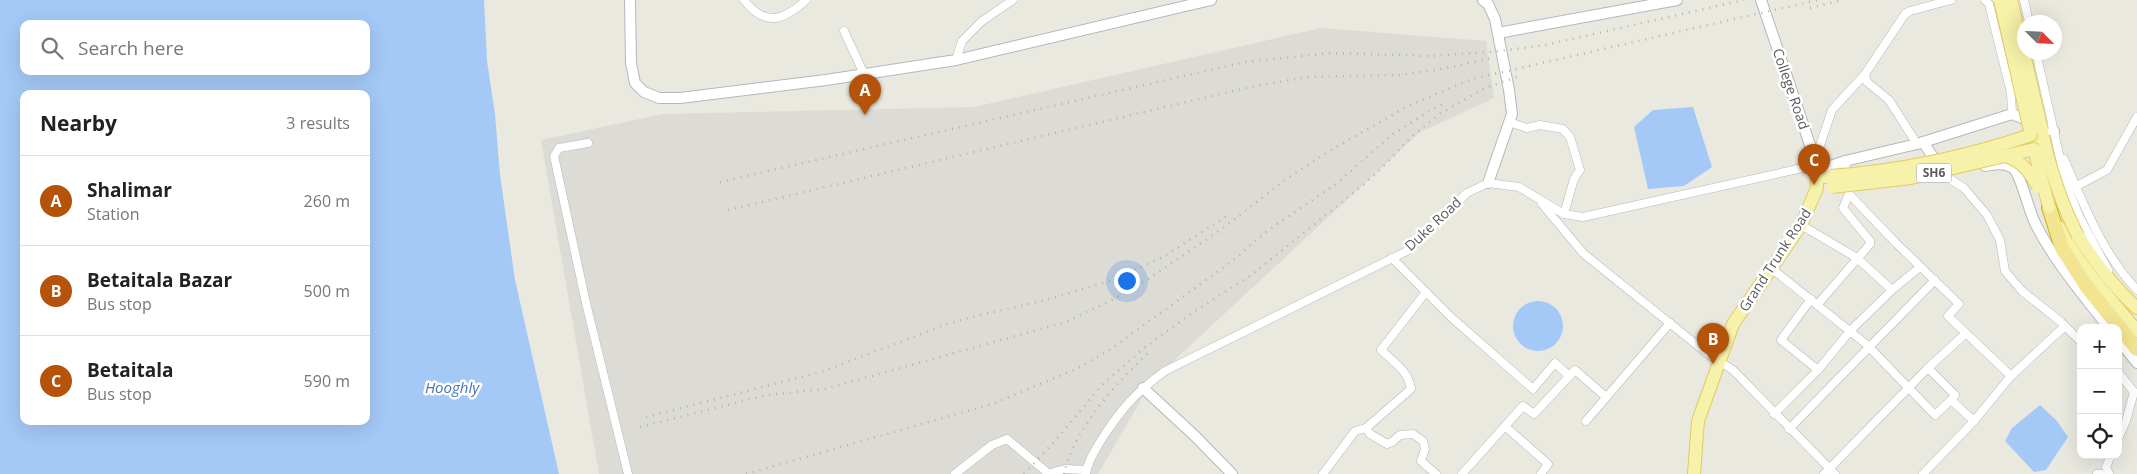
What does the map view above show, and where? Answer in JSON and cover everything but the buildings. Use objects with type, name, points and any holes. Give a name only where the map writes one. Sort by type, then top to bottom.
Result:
[{"type":"highway","points":[[2049,207],[2062,248],[2087,287],[2137,349]]},
{"type":"main road","points":[[2000,0],[2042,132]]},
{"type":"main road","points":[[2011,0],[2042,132],[2065,211],[2078,236],[2097,265],[2124,297],[2137,308]]},
{"type":"main road","name":"SH6","points":[[1831,181],[1906,168],[2004,144],[2042,132]]},
{"type":"main road","name":"SH6","points":[[1816,175],[1831,181],[1911,178],[2046,147]]},
{"type":"main road","points":[[2046,147],[2049,207]]},
{"type":"main road","points":[[2005,156],[2018,161],[2030,173],[2076,255],[2137,331]]},
{"type":"main road","name":"Grand Trunk Road","points":[[1694,474],[1698,421],[1718,361],[1733,324],[1801,224],[1816,175]]},
{"type":"street","points":[[630,0],[631,63],[635,83],[644,92],[659,98],[680,98],[956,60],[1211,0]]},
{"type":"street","points":[[744,0],[760,15],[771,19],[782,16],[806,0]]},
{"type":"street","points":[[956,60],[962,41],[982,21],[1014,0]]},
{"type":"street","points":[[1483,0],[1488,4],[1495,19],[1512,114],[1488,183],[1519,187],[1564,214],[1582,217],[1807,167],[1816,175]]},
{"type":"street","points":[[1499,37],[1677,0]]},
{"type":"street","name":"College Road","points":[[1761,0],[1812,151],[1816,175]]},
{"type":"street","points":[[1816,175],[1832,110],[1865,74],[1905,14],[1951,0]]},
{"type":"street","points":[[1985,0],[1989,4],[2011,93],[2012,114]]},
{"type":"street","points":[[2024,0],[2027,15]]},
{"type":"street","points":[[844,31],[864,74]]},
{"type":"street","points":[[2037,60],[2042,132],[2046,147],[2076,188],[2108,253],[2122,274],[2137,290]]},
{"type":"street","points":[[1865,74],[1867,82],[1889,100],[1945,176],[1964,188],[1988,214],[2000,240],[2005,271],[2022,291],[2077,338]]},
{"type":"street","points":[[1816,175],[1845,162],[1920,143],[2012,114],[2042,132]]},
{"type":"street","points":[[2076,188],[2106,170],[2137,116]]},
{"type":"street","points":[[1510,122],[1528,128],[1540,125],[1563,129],[1570,137],[1580,170],[1574,179],[1564,214]]},
{"type":"street","points":[[588,142],[559,148],[554,156],[586,303],[628,474]]},
{"type":"street","points":[[1818,370],[1781,340],[1815,301],[1870,244],[1870,241],[1843,208],[1849,194],[1845,162]]},
{"type":"street","points":[[1945,176],[1993,164],[2008,165],[2014,170],[2030,211],[2049,247],[2106,324]]},
{"type":"street","name":"Duke Road","points":[[1086,472],[1092,456],[1117,414],[1143,388],[1165,372],[1406,251],[1468,193],[1488,183]]},
{"type":"street","points":[[1849,194],[1959,304],[1948,316],[2010,376]]},
{"type":"street","points":[[1539,200],[1584,254],[1744,380],[1829,472],[1909,386],[1965,334]]},
{"type":"street","points":[[1801,224],[1857,258],[1892,290]]},
{"type":"street","points":[[1392,258],[1452,318],[1533,389],[1555,363],[1570,376]]},
{"type":"street","points":[[1774,414],[1818,370],[1850,331],[1892,290],[1920,267]]},
{"type":"street","points":[[1772,268],[1815,301],[1870,348],[1909,386],[1935,415],[1955,395],[1928,368]]},
{"type":"street","points":[[1788,429],[1935,280]]},
{"type":"street","points":[[1323,474],[1355,431],[1366,428],[1412,389],[1410,380],[1403,370],[1381,350],[1426,292]]},
{"type":"street","points":[[1586,421],[1670,323]]},
{"type":"street","points":[[1924,474],[1974,421],[2010,376],[2064,326]]},
{"type":"street","points":[[2122,344],[2137,363]]},
{"type":"street","points":[[1462,474],[1523,406],[1534,414],[1575,370],[1606,397]]},
{"type":"street","points":[[2122,376],[2135,391],[2122,430]]},
{"type":"street","points":[[1143,388],[1195,436],[1232,474]]},
{"type":"street","points":[[1952,400],[1974,421]]},
{"type":"street","points":[[1506,427],[1548,464],[1541,474]]},
{"type":"street","points":[[1366,428],[1370,434],[1387,444],[1400,435],[1413,434],[1424,441],[1425,449],[1421,461],[1436,474]]},
{"type":"street","points":[[955,474],[992,445],[1007,439],[1048,474],[1065,469],[1086,472]]},
{"type":"street","points":[[2109,459],[2106,467],[2109,474]]},
{"type":"shaded area","points":[[1321,28],[1486,41],[1494,98],[1419,133],[1152,381],[1098,474],[599,474],[541,140],[663,114],[974,107]]},
{"type":"water","name":"Hooghly","points":[[0,0],[484,0],[487,61],[495,114],[500,175],[515,280],[559,474],[0,474]]},
{"type":"water","points":[[1693,107],[1712,167],[1684,186],[1648,189],[1634,127],[1653,110]]},
{"type":"water","points":[[1533,301],[1543,301],[1556,308],[1563,321],[1563,331],[1556,344],[1543,351],[1533,351],[1524,347],[1517,340],[1513,331],[1513,321],[1517,312],[1524,305]]},
{"type":"water","points":[[2040,405],[2057,421],[2068,437],[2046,470],[2034,472],[2005,441],[2012,428]]},
{"type":"railway","points":[[720,182],[1245,62],[1329,53],[1431,56],[1501,51],[1545,45],[1744,0]]},
{"type":"railway","points":[[640,427],[767,395],[825,389],[1066,322],[1116,298],[1147,280],[1223,228],[1285,180],[1331,150],[1408,106],[1472,79],[1818,0]]},
{"type":"railway","points":[[1810,8],[1843,0]]},
{"type":"railway","points":[[728,210],[1246,88],[1307,77],[1398,75],[1437,70],[1492,58]]},
{"type":"railway","points":[[1024,474],[1103,384],[1144,348],[1195,311],[1250,276],[1357,190],[1378,172],[1411,137],[1441,113],[1485,88],[1520,76]]},
{"type":"railway","points":[[746,474],[992,404],[1076,369],[1108,351],[1231,262],[1267,231],[1336,184],[1393,134],[1447,102]]},
{"type":"railway","points":[[646,417],[824,371],[947,324],[1046,300],[1106,282],[1163,257],[1230,214]]},
{"type":"railway","points":[[1064,474],[1077,440],[1098,407],[1150,351]]},
{"type":"place","name":"Shalimar","points":[[865,115]]},
{"type":"place","name":"Betaitala","points":[[1814,185]]},
{"type":"place","name":"Betaitala Bazar","points":[[1713,364]]}]
